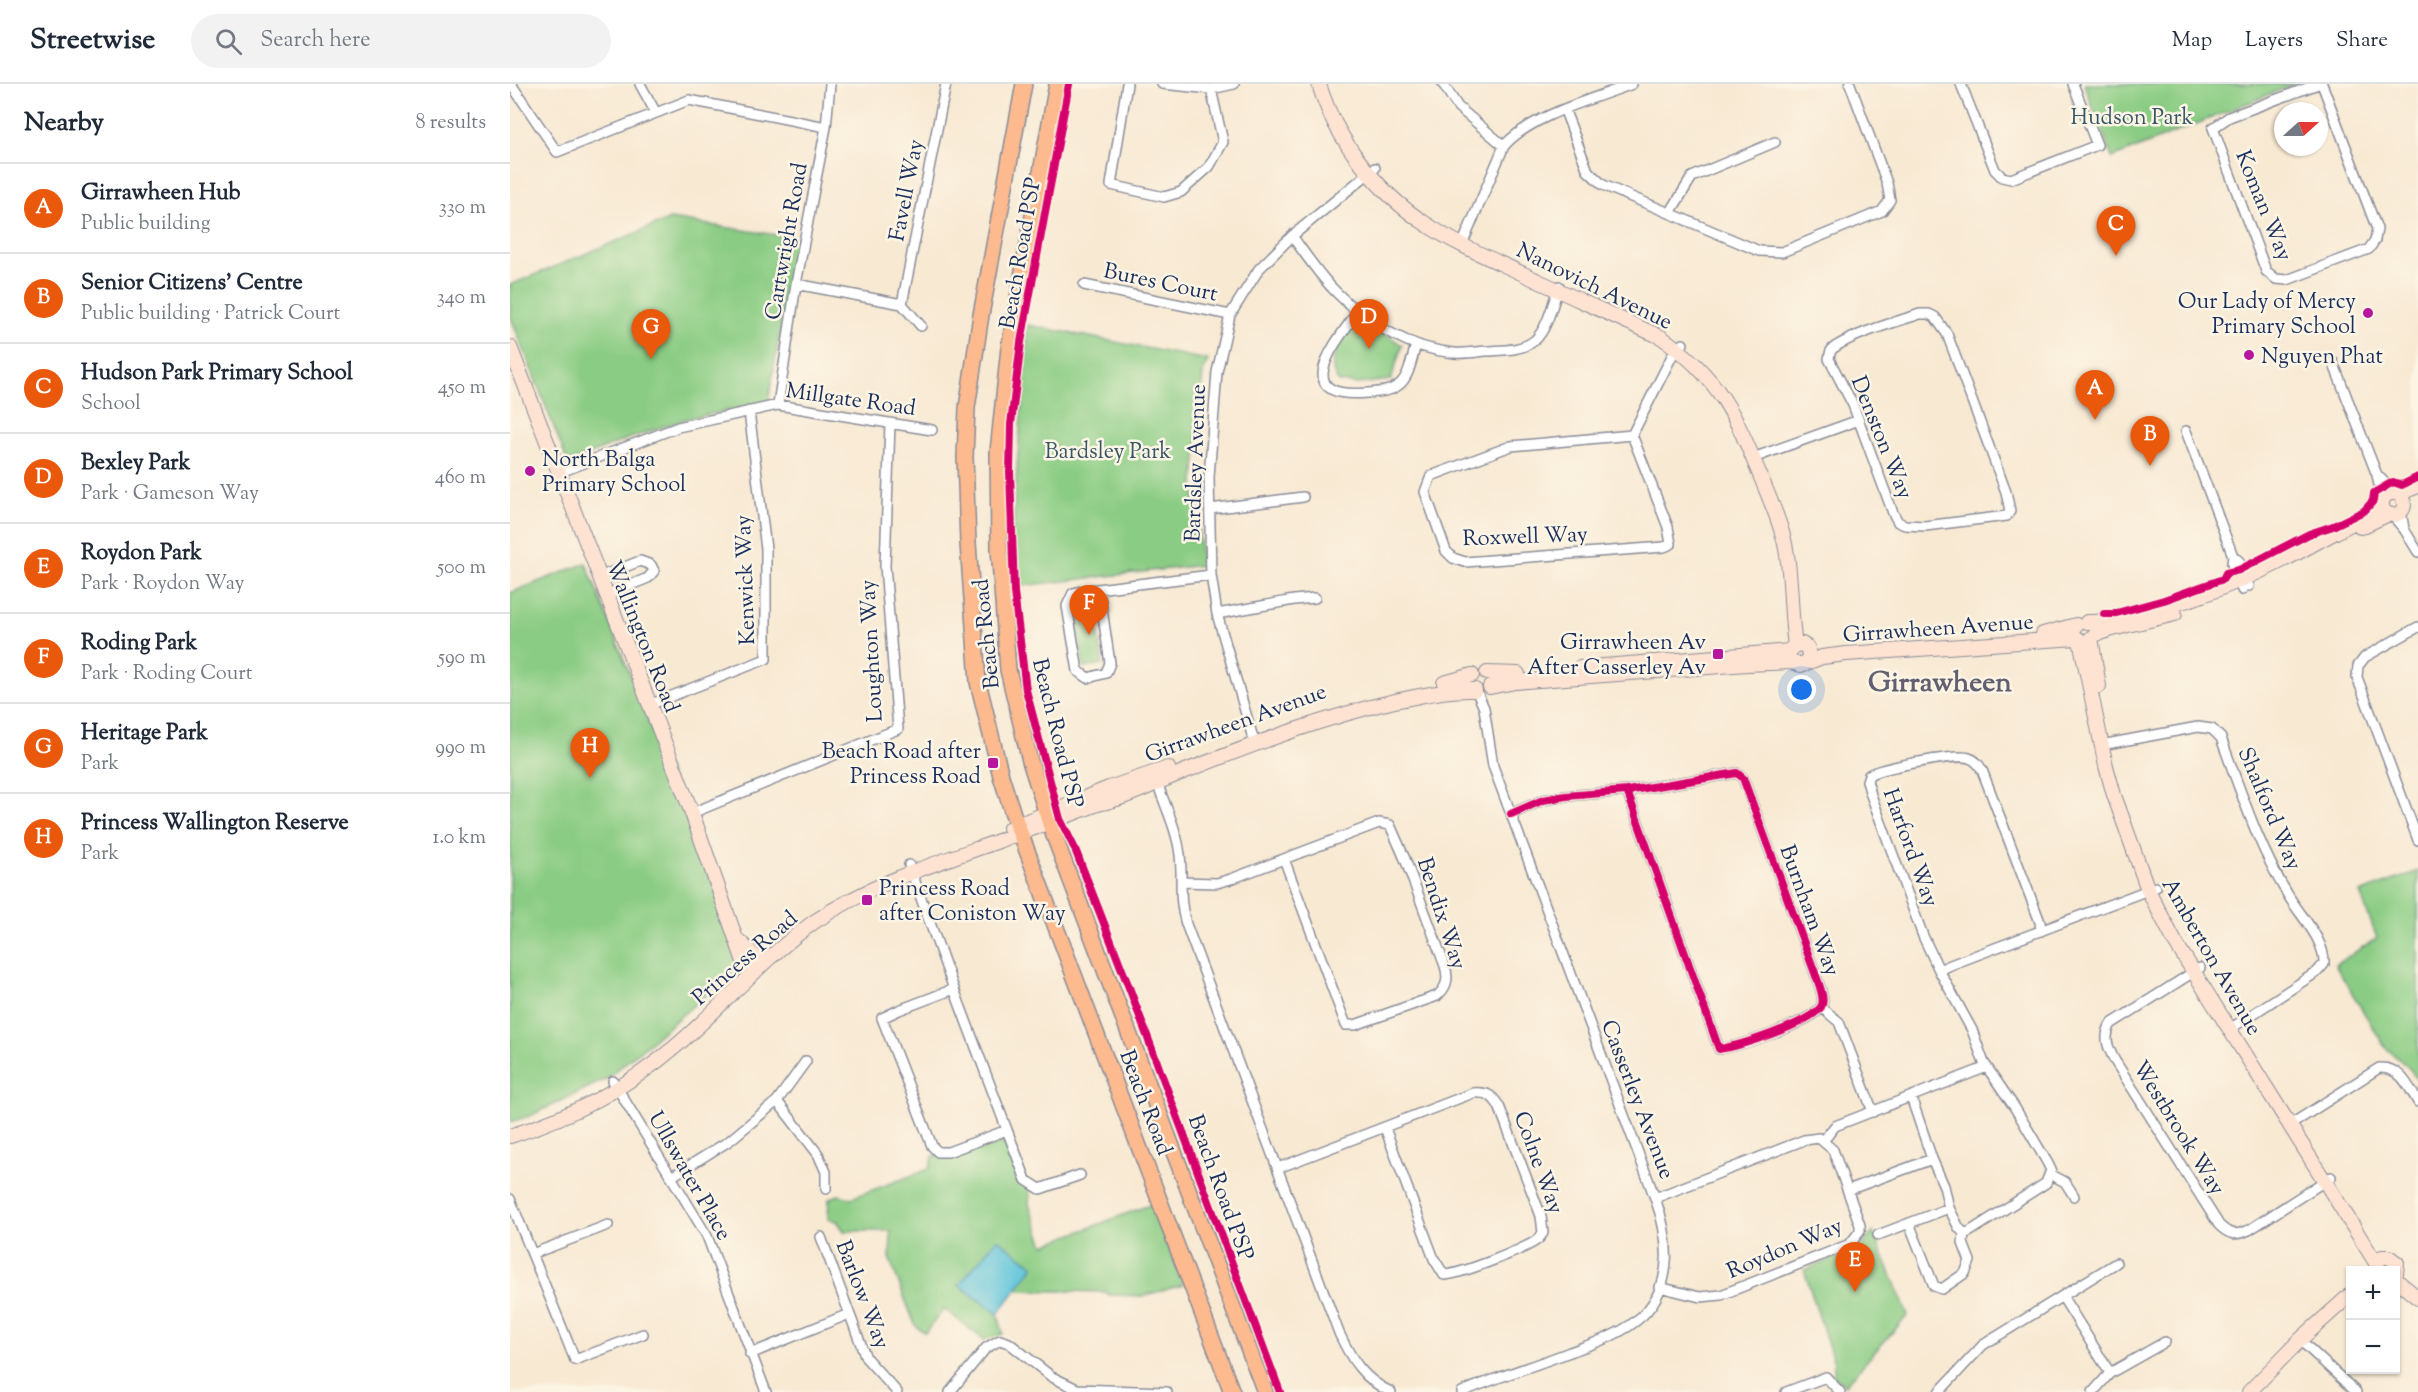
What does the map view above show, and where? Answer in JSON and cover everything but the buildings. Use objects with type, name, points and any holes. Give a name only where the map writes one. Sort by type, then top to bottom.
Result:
[{"type":"main road","name":"Beach Road","points":[[1024,84],[981,315],[968,408],[965,456],[967,533],[978,682],[1001,776],[1019,829],[1232,1392]]},
{"type":"main road","name":"Beach Road","points":[[1057,84],[1009,348],[998,452],[999,548],[1008,670],[1030,761],[1048,818],[1265,1392]]},
{"type":"street","points":[[511,84],[557,152],[689,100],[826,127]]},
{"type":"street","points":[[640,84],[656,113]]},
{"type":"street","name":"Cartwright Road","points":[[777,405],[796,284],[826,127],[830,84]]},
{"type":"street","name":"Favell Way","points":[[902,304],[946,84]]},
{"type":"street","points":[[1127,84],[1111,185],[1164,197],[1181,192],[1209,167],[1223,142],[1211,89]]},
{"type":"street","points":[[1162,84],[1211,89],[1234,84]]},
{"type":"street","name":"Nanovich Avenue","points":[[1319,84],[1342,134],[1408,211],[1427,225],[1559,286],[1681,347],[1729,405],[1757,457],[1785,543],[1798,652]]},
{"type":"street","name":"Nanovich Avenue","points":[[1328,84],[1344,122],[1372,170]]},
{"type":"street","points":[[1443,84],[1458,106],[1504,146]]},
{"type":"street","points":[[1464,241],[1504,146],[1524,128],[1632,84]]},
{"type":"street","points":[[1565,111],[1588,171],[1603,185],[1759,250],[1782,252],[1882,211],[1890,200],[1887,183],[1850,84]]},
{"type":"street","points":[[1961,84],[1995,170],[2002,177],[2011,179],[2097,145],[2073,84]]},
{"type":"street","name":"Koman Way","points":[[2320,84],[2377,229],[2375,240],[2369,249],[2287,280],[2276,279],[2266,271],[2213,128],[2229,117],[2320,84]]},
{"type":"street","points":[[1670,213],[1692,177],[1775,142]]},
{"type":"street","name":"Bardsley Avenue","points":[[1253,741],[1217,614],[1211,574],[1209,477],[1212,409],[1217,372],[1230,315],[1259,269],[1292,236],[1372,170]]},
{"type":"street","points":[[1292,236],[1335,291],[1358,311],[1405,341],[1457,353],[1515,348],[1529,344],[1537,338],[1545,324],[1559,286]]},
{"type":"street","points":[[796,284],[902,304],[921,326]]},
{"type":"street","name":"Bures Court","points":[[1084,285],[1230,315]]},
{"type":"street","points":[[1358,311],[1325,361],[1324,382],[1329,390],[1338,394],[1351,394],[1394,388],[1402,382],[1407,373],[1416,345]]},
{"type":"street","name":"Denston Way","points":[[1920,314],[1935,317],[1952,346],[2006,492],[2010,511],[2007,516],[1914,526],[1898,522],[1858,420],[1832,366],[1830,352],[1834,347],[1855,338],[1920,314]]},
{"type":"street","name":"Wallington Road","points":[[510,347],[515,373],[558,473],[692,813],[739,941],[743,959],[756,965]]},
{"type":"street","points":[[1632,435],[1672,356],[1681,347]]},
{"type":"street","points":[[2333,362],[2377,474],[2418,552]]},
{"type":"street","name":"Millgate Road","points":[[558,473],[678,427],[777,405],[932,430]]},
{"type":"street","name":"Kenwick Way","points":[[649,705],[766,659],[766,549],[749,411]]},
{"type":"street","points":[[1757,457],[1858,420]]},
{"type":"street","name":"Loughton Way","points":[[692,813],[898,729],[885,566],[890,424]]},
{"type":"street","points":[[2186,431],[2233,556],[2232,564],[2244,584]]},
{"type":"street","name":"Roxwell Way","points":[[1632,435],[1668,527],[1671,544],[1664,547],[1464,562],[1453,558],[1446,551],[1425,492],[1431,476],[1511,446],[1632,435]]},
{"type":"street","name":"Girrawheen Avenue","points":[[1253,741],[1349,712],[1447,690],[1823,649],[2051,633],[2084,633],[2151,621],[2181,612],[2244,584],[2285,571],[2393,505],[2418,486]]},
{"type":"street","name":"Girrawheen Avenue","points":[[2393,505],[2418,495]]},
{"type":"street","points":[[1210,508],[1303,497]]},
{"type":"street","points":[[598,577],[640,561],[651,565],[654,571],[648,578],[606,595]]},
{"type":"street","points":[[1099,590],[1110,663],[1106,673],[1088,678],[1078,671],[1067,606],[1073,594],[1099,590],[1211,574]]},
{"type":"street","points":[[1217,614],[1315,598]]},
{"type":"street","points":[[2418,627],[2366,657],[2358,666],[2357,677],[2418,840]]},
{"type":"street","name":"Amberton Avenue","points":[[2084,633],[2105,744],[2152,889],[2177,930],[2197,970],[2328,1179],[2378,1264],[2389,1257],[2395,1260],[2397,1266]]},
{"type":"street","name":"Girrawheen Avenue","points":[[1019,829],[1048,818],[1119,799],[1155,778],[1340,706],[1459,680],[1472,675],[1470,682],[1483,686]]},
{"type":"street","name":"Casserley Avenue","points":[[1462,1392],[1615,1334],[1644,1314],[1659,1287],[1668,1248],[1663,1219],[1489,752],[1483,686]]},
{"type":"street","name":"Shalford Way","points":[[2105,744],[2198,727],[2217,733],[2221,738],[2265,854],[2283,888],[2322,948],[2324,964],[2317,972],[2233,1027]]},
{"type":"street","name":"Harford Way","points":[[1939,969],[1923,936],[1869,788],[1867,781],[1873,772],[1954,757],[1970,758],[1977,762],[2034,904],[2041,931]]},
{"type":"street","name":"Burnham Way","points":[[1511,814],[1543,800],[1627,791],[1737,773],[1743,778],[1819,984],[1823,1002],[1821,1007],[1804,1021],[1732,1047],[1719,1049],[1627,791]]},
{"type":"street","points":[[1155,778],[1179,846],[1180,902],[1186,924],[1345,1346],[1357,1367],[1373,1382],[1391,1392]]},
{"type":"street","name":"Bendix Way","points":[[1181,882],[1217,883],[1379,823],[1390,825],[1445,966],[1448,976],[1442,992],[1437,996],[1355,1025],[1346,1025],[1284,859]]},
{"type":"street","name":"Princess Road","points":[[510,1136],[562,1118],[616,1084],[756,965],[784,935],[835,900],[860,886],[1019,829]]},
{"type":"street","points":[[910,869],[1026,1180],[1040,1189],[1080,1175]]},
{"type":"street","points":[[1964,1233],[2046,1183],[2051,1170],[1987,1067],[1972,1030],[1939,969],[2152,889]]},
{"type":"street","name":"Westbrook Way","points":[[2197,970],[2111,1024],[2106,1032],[2107,1042],[2115,1061],[2219,1225],[2226,1232],[2234,1235],[2249,1230],[2328,1179]]},
{"type":"street","points":[[954,989],[882,1018],[886,1029],[932,1146],[938,1152],[948,1152],[1007,1130]]},
{"type":"street","points":[[1821,1007],[1839,1022],[1873,1112]]},
{"type":"street","points":[[671,1177],[729,1141],[777,1101],[806,1061]]},
{"type":"street","points":[[1655,1198],[1804,1140],[1813,1137],[1824,1140],[1835,1126],[1987,1067]]},
{"type":"street","points":[[2293,1123],[2379,1068],[2388,1068],[2398,1072],[2418,1102]]},
{"type":"street","name":"Princess Road","points":[[510,1128],[559,1111],[616,1084]]},
{"type":"street","name":"Ullswater Place","points":[[616,1084],[707,1236],[766,1392]]},
{"type":"street","name":"Colne Way","points":[[1278,1168],[1473,1094],[1490,1095],[1499,1106],[1541,1216],[1543,1233],[1538,1240],[1526,1246],[1458,1273],[1444,1275],[1434,1259],[1385,1128]]},
{"type":"street","points":[[1911,1097],[1932,1159],[1944,1186],[1948,1208],[1964,1233]]},
{"type":"street","points":[[777,1101],[818,1154],[826,1172],[825,1189]]},
{"type":"street","name":"Roydon Way","points":[[1659,1287],[1700,1298],[1710,1298],[1850,1244],[1860,1232],[1860,1225],[1833,1150],[1824,1140]]},
{"type":"street","points":[[1848,1190],[1932,1159]]},
{"type":"street","points":[[2050,1174],[2065,1182],[2074,1196]]},
{"type":"street","points":[[510,1198],[575,1360],[643,1334]]},
{"type":"street","points":[[1878,1235],[1948,1208]]},
{"type":"street","points":[[1910,1223],[1934,1286],[1942,1289],[1965,1273],[1970,1261],[1963,1243],[1964,1233]]},
{"type":"street","points":[[532,1254],[608,1225]]},
{"type":"street","name":"Barlow Way","points":[[821,1237],[866,1358],[897,1392]]},
{"type":"street","points":[[1940,1392],[1983,1344],[2116,1263]]},
{"type":"street","points":[[2400,1277],[2418,1288]]},
{"type":"street","points":[[2400,1279],[2418,1298]]},
{"type":"street","points":[[2062,1296],[2110,1373]]},
{"type":"street","points":[[2249,1392],[2346,1299]]},
{"type":"street","points":[[2259,1392],[2302,1342],[2346,1308]]},
{"type":"street","points":[[750,1354],[849,1314]]},
{"type":"street","points":[[950,1392],[986,1348],[1000,1340],[1009,1343],[1052,1377],[1077,1389],[1167,1392]]},
{"type":"street","points":[[2093,1392],[2110,1373],[2164,1342]]},
{"type":"street","points":[[2302,1342],[2356,1392]]},
{"type":"street","points":[[1786,1392],[1826,1377],[1840,1392]]},
{"type":"green space","name":"Hudson Park","points":[[2084,84],[2295,84],[2112,158]]},
{"type":"green space","points":[[670,219],[796,238],[768,403],[686,419],[568,463],[510,315],[510,285]]},
{"type":"green space","points":[[1360,317],[1402,345],[1391,380],[1357,384],[1339,382],[1334,374],[1334,356],[1343,339]]},
{"type":"green space","name":"Bardsley Park","points":[[1028,325],[1208,360],[1203,372],[1194,483],[1202,565],[1014,587],[1011,545]]},
{"type":"green space","points":[[586,563],[744,963],[606,1079],[530,1116],[510,1122],[510,593]]},
{"type":"green space","points":[[1093,597],[1103,664],[1084,668],[1074,605],[1082,598]]},
{"type":"green space","points":[[2418,871],[2418,1081],[2410,1069],[2385,1047],[2335,965],[2377,938],[2360,893]]},
{"type":"green space","points":[[1000,1142],[1010,1146],[1030,1192],[1029,1204],[1044,1245],[1152,1204],[1183,1285],[1143,1296],[1109,1295],[1106,1292],[1016,1290],[1034,1266],[959,1285],[998,1314],[1003,1334],[984,1340],[944,1309],[925,1333],[915,1325],[890,1260],[891,1231],[844,1231],[837,1221],[828,1219],[829,1199],[838,1195],[851,1198],[929,1169],[934,1155],[949,1160]]},
{"type":"green space","points":[[1873,1232],[1908,1315],[1845,1385],[1834,1377],[1834,1363],[1804,1270],[1861,1247]]},
{"type":"water","points":[[997,1239],[1034,1266],[998,1314],[959,1285]]},
{"type":"cycle path","name":"Beach Road PSP","points":[[1069,84],[1021,342],[1011,424],[1010,472],[1014,592],[1026,690],[1060,819],[1075,849],[1130,990],[1280,1392]]},
{"type":"cycle path","points":[[2104,614],[2113,614],[2164,600],[2223,579],[2226,573],[2239,570],[2309,534],[2333,526],[2364,511],[2373,501],[2374,493],[2393,482],[2402,485],[2418,477]]},
{"type":"cycle path","points":[[1511,814],[1543,800],[1627,791],[1737,773],[1743,778],[1819,984],[1823,1002],[1814,1014],[1773,1033],[1719,1049],[1627,791]]},
{"type":"place","name":"Hudson Park Primary School","points":[[2116,256]]},
{"type":"place","name":"Our Lady of Mercy Primary School","points":[[2368,313]]},
{"type":"place","name":"Bexley Park","points":[[1369,349]]},
{"type":"place","name":"Nguyen Phat","points":[[2249,355]]},
{"type":"place","name":"Heritage Park","points":[[651,359]]},
{"type":"place","name":"Girrawheen Hub","points":[[2095,420]]},
{"type":"place","name":"Senior Citizens' Centre","points":[[2150,466]]},
{"type":"place","name":"North Balga Primary School","points":[[530,471]]},
{"type":"place","name":"Roding Park","points":[[1089,635]]},
{"type":"place","name":"Girrawheen Av After Casserley Av","points":[[1718,654]]},
{"type":"place","name":"Beach Road after Princess Road","points":[[993,763]]},
{"type":"place","name":"Princess Wallington Reserve","points":[[590,778]]},
{"type":"place","name":"Princess Road after Coniston Way","points":[[867,900]]},
{"type":"place","name":"Roydon Park","points":[[1855,1292]]},
{"type":"district","name":"Girrawheen","points":[[1940,681]]}]
